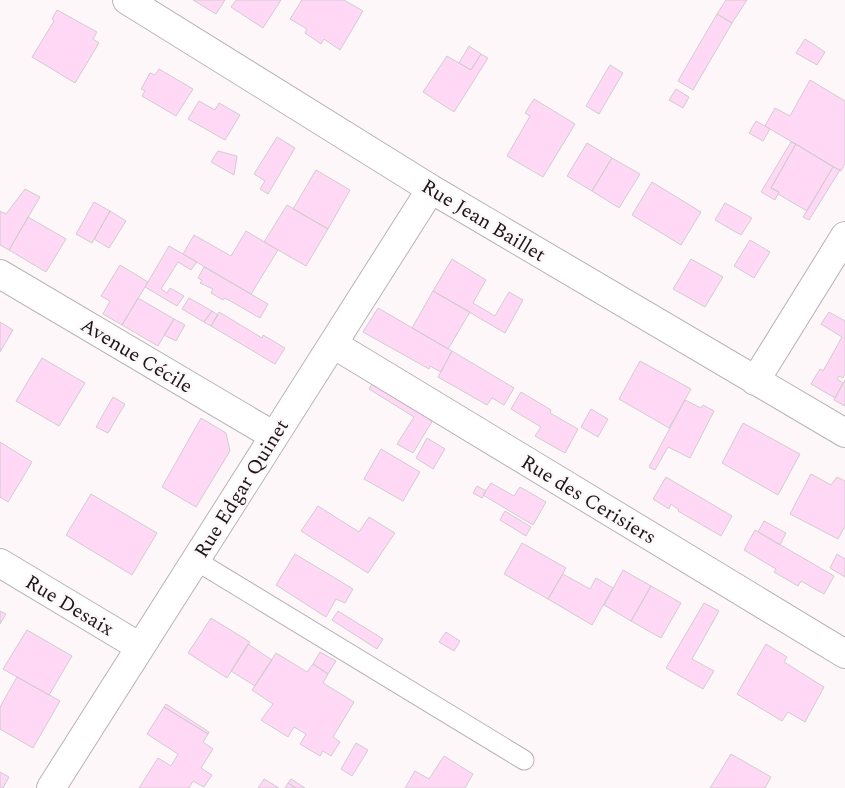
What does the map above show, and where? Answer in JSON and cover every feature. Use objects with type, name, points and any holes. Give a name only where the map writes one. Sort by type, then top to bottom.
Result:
[{"type":"street","name":"Rue Jean Baillet","points":[[127,0],[431,189],[845,433]]},
{"type":"street","name":"Rue Edgar Quinet","points":[[51,788],[431,189]]},
{"type":"street","points":[[755,381],[845,236]]},
{"type":"street","name":"Avenue Cécile","points":[[0,274],[274,436]]},
{"type":"street","name":"Rue des Cerisiers","points":[[333,344],[845,654]]},
{"type":"street","name":"Rue Desaix","points":[[0,563],[140,647]]},
{"type":"lane","points":[[196,560],[524,760]]},
{"type":"building","points":[[193,0],[225,0],[216,14]]},
{"type":"building","points":[[236,0],[281,0],[263,28],[231,7]]},
{"type":"building","points":[[302,0],[344,0],[363,11],[340,50],[324,39],[321,44],[305,33],[307,29],[290,19]]},
{"type":"building","points":[[726,0],[747,0],[732,23],[717,14]]},
{"type":"building","points":[[57,10],[97,32],[93,39],[99,43],[75,83],[32,57],[54,21],[52,19]]},
{"type":"building","points":[[717,14],[732,23],[693,90],[678,81]]},
{"type":"building","points":[[805,39],[825,52],[817,65],[796,53]]},
{"type":"building","points":[[469,46],[481,54],[471,70],[459,63]]},
{"type":"building","points":[[481,54],[488,58],[454,112],[423,92],[447,56],[471,70]]},
{"type":"building","points":[[610,65],[623,73],[599,114],[586,106]]},
{"type":"building","points":[[159,69],[193,89],[176,116],[142,96],[145,91],[141,89],[150,73],[155,75]]},
{"type":"building","points":[[810,80],[845,101],[845,163],[841,171],[765,126],[775,108],[790,116]]},
{"type":"building","points":[[676,89],[689,97],[683,108],[669,100]]},
{"type":"building","points":[[534,99],[575,124],[543,177],[507,156],[530,116],[525,113]]},
{"type":"building","points":[[199,101],[215,110],[219,103],[240,115],[225,140],[188,119]]},
{"type":"building","points":[[756,121],[770,129],[763,141],[749,133]]},
{"type":"building","points":[[277,137],[295,148],[268,194],[260,189],[265,181],[254,174]]},
{"type":"building","points":[[791,142],[796,144],[771,188],[779,192],[775,200],[761,192]]},
{"type":"building","points":[[587,143],[612,158],[592,191],[567,176]]},
{"type":"building","points":[[796,144],[833,167],[807,211],[771,188]]},
{"type":"building","points":[[218,151],[237,156],[234,175],[211,162]]},
{"type":"building","points":[[612,158],[640,174],[619,208],[592,191]]},
{"type":"building","points":[[833,167],[840,170],[809,220],[803,217]]},
{"type":"building","points":[[316,170],[350,190],[328,229],[293,209]]},
{"type":"building","points":[[652,182],[701,212],[681,245],[632,215]]},
{"type":"building","points":[[25,189],[40,197],[9,250],[0,245],[0,211],[6,214]]},
{"type":"building","points":[[94,202],[110,211],[92,243],[76,234]]},
{"type":"building","points":[[725,203],[752,218],[741,235],[715,220]]},
{"type":"building","points":[[287,205],[328,229],[306,266],[264,242]]},
{"type":"building","points":[[110,211],[126,221],[109,248],[94,239]]},
{"type":"building","points":[[28,217],[66,239],[46,272],[9,250]]},
{"type":"building","points":[[246,231],[278,250],[251,294],[183,254],[194,235],[231,256]]},
{"type":"building","points":[[750,240],[770,252],[754,278],[734,266]]},
{"type":"building","points":[[169,246],[197,262],[191,270],[178,262],[161,289],[167,293],[170,288],[184,296],[177,306],[145,287]]},
{"type":"building","points":[[452,259],[486,280],[473,303],[495,316],[509,292],[523,300],[505,333],[433,291]]},
{"type":"building","points":[[691,259],[723,277],[705,307],[673,289]]},
{"type":"building","points":[[120,265],[148,282],[122,325],[103,314],[110,301],[101,296]]},
{"type":"building","points":[[204,267],[268,304],[260,318],[225,298],[223,300],[211,293],[213,289],[200,283],[202,280],[198,278]]},
{"type":"building","points":[[433,291],[470,312],[448,349],[412,328]]},
{"type":"building","points":[[138,298],[174,319],[158,346],[122,325]]},
{"type":"building","points":[[189,298],[212,311],[204,322],[182,309]]},
{"type":"building","points":[[378,308],[452,351],[441,372],[430,366],[429,369],[363,332]]},
{"type":"building","points":[[212,311],[218,315],[211,326],[204,322]]},
{"type":"building","points":[[219,312],[262,338],[263,335],[285,348],[275,364],[211,326]]},
{"type":"building","points":[[829,312],[845,321],[845,374],[843,378],[839,376],[837,379],[843,383],[835,398],[811,384],[820,369],[823,371],[842,337],[821,324]]},
{"type":"building","points":[[174,319],[185,325],[176,341],[164,335]]},
{"type":"building","points":[[0,322],[13,330],[0,352]]},
{"type":"building","points":[[452,351],[514,388],[504,405],[492,398],[487,405],[438,377]]},
{"type":"building","points":[[42,358],[85,383],[59,426],[16,401]]},
{"type":"building","points":[[640,361],[691,389],[669,428],[619,399]]},
{"type":"building","points":[[845,380],[845,406],[834,400]]},
{"type":"building","points":[[373,382],[419,408],[417,411],[433,420],[413,453],[397,444],[414,417],[369,389]]},
{"type":"building","points":[[521,392],[551,410],[550,413],[578,429],[565,453],[535,436],[541,427],[511,409]]},
{"type":"building","points":[[113,397],[125,404],[108,433],[96,427]]},
{"type":"building","points":[[685,400],[701,408],[703,405],[714,411],[690,458],[668,447],[655,470],[649,467]]},
{"type":"building","points":[[591,409],[608,419],[598,437],[581,427]]},
{"type":"building","points":[[201,418],[226,433],[230,451],[196,507],[162,487]]},
{"type":"building","points":[[743,423],[800,454],[778,495],[722,463]]},
{"type":"building","points":[[427,438],[445,449],[433,469],[416,458]]},
{"type":"building","points":[[0,442],[32,462],[8,502],[0,497]]},
{"type":"building","points":[[381,449],[420,472],[403,501],[364,479]]},
{"type":"building","points":[[811,474],[831,485],[837,477],[845,481],[845,526],[838,539],[790,514]]},
{"type":"building","points":[[666,477],[732,516],[721,536],[678,511],[671,504],[669,509],[653,499]]},
{"type":"building","points":[[491,483],[514,496],[520,487],[546,502],[533,525],[483,495]]},
{"type":"building","points":[[477,486],[486,491],[482,498],[473,493]]},
{"type":"building","points":[[91,494],[157,533],[132,575],[66,535]]},
{"type":"building","points":[[318,506],[359,532],[369,517],[395,533],[368,573],[301,531]]},
{"type":"building","points":[[505,511],[531,527],[526,536],[500,520]]},
{"type":"building","points":[[764,521],[786,533],[780,545],[758,532]]},
{"type":"building","points":[[755,530],[834,576],[824,594],[801,581],[798,586],[774,572],[776,569],[744,550]]},
{"type":"building","points":[[522,543],[566,568],[548,599],[504,574]]},
{"type":"building","points":[[295,554],[353,589],[345,603],[336,599],[326,617],[276,585]]},
{"type":"building","points":[[837,554],[845,559],[845,577],[830,568]]},
{"type":"building","points":[[623,570],[651,586],[631,621],[604,605]]},
{"type":"building","points":[[563,574],[590,589],[596,578],[613,588],[592,625],[548,599]]},
{"type":"building","points":[[651,586],[681,603],[661,638],[631,621]]},
{"type":"building","points":[[704,603],[719,611],[692,659],[714,671],[703,689],[666,668]]},
{"type":"building","points":[[0,611],[6,614],[0,624]]},
{"type":"building","points":[[338,611],[383,639],[377,649],[332,620]]},
{"type":"building","points":[[211,618],[250,642],[227,678],[188,653]]},
{"type":"building","points":[[27,630],[72,656],[49,695],[3,669]]},
{"type":"building","points":[[446,632],[460,641],[454,651],[439,642]]},
{"type":"building","points":[[248,644],[272,660],[255,686],[231,671]]},
{"type":"building","points":[[766,644],[787,657],[784,662],[824,687],[805,722],[788,712],[782,721],[737,694]]},
{"type":"building","points":[[320,652],[336,661],[328,674],[313,664]]},
{"type":"building","points":[[276,653],[307,672],[313,664],[328,674],[323,683],[354,702],[333,737],[340,742],[331,756],[323,751],[320,756],[300,744],[306,734],[294,727],[288,737],[261,720],[273,704],[252,690]]},
{"type":"building","points":[[17,677],[60,701],[33,748],[0,729],[0,707]]},
{"type":"building","points":[[166,704],[209,732],[208,734],[164,707]]},
{"type":"building","points":[[164,707],[208,734],[203,742],[213,749],[201,768],[212,775],[204,787],[193,781],[189,788],[139,788],[158,758],[171,766],[178,754],[147,734]]},
{"type":"building","points":[[356,743],[368,750],[352,776],[341,769]]},
{"type":"building","points":[[731,754],[771,777],[765,788],[710,788]]},
{"type":"building","points":[[444,756],[473,774],[465,788],[405,788],[415,771],[429,779]]},
{"type":"building","points":[[0,772],[9,777],[3,788],[0,788]]},
{"type":"building","points":[[264,779],[279,788],[258,788]]},
{"type":"building","points":[[291,779],[305,788],[296,788],[288,783]]},
{"type":"building","points":[[288,783],[296,788],[285,788]]}]
